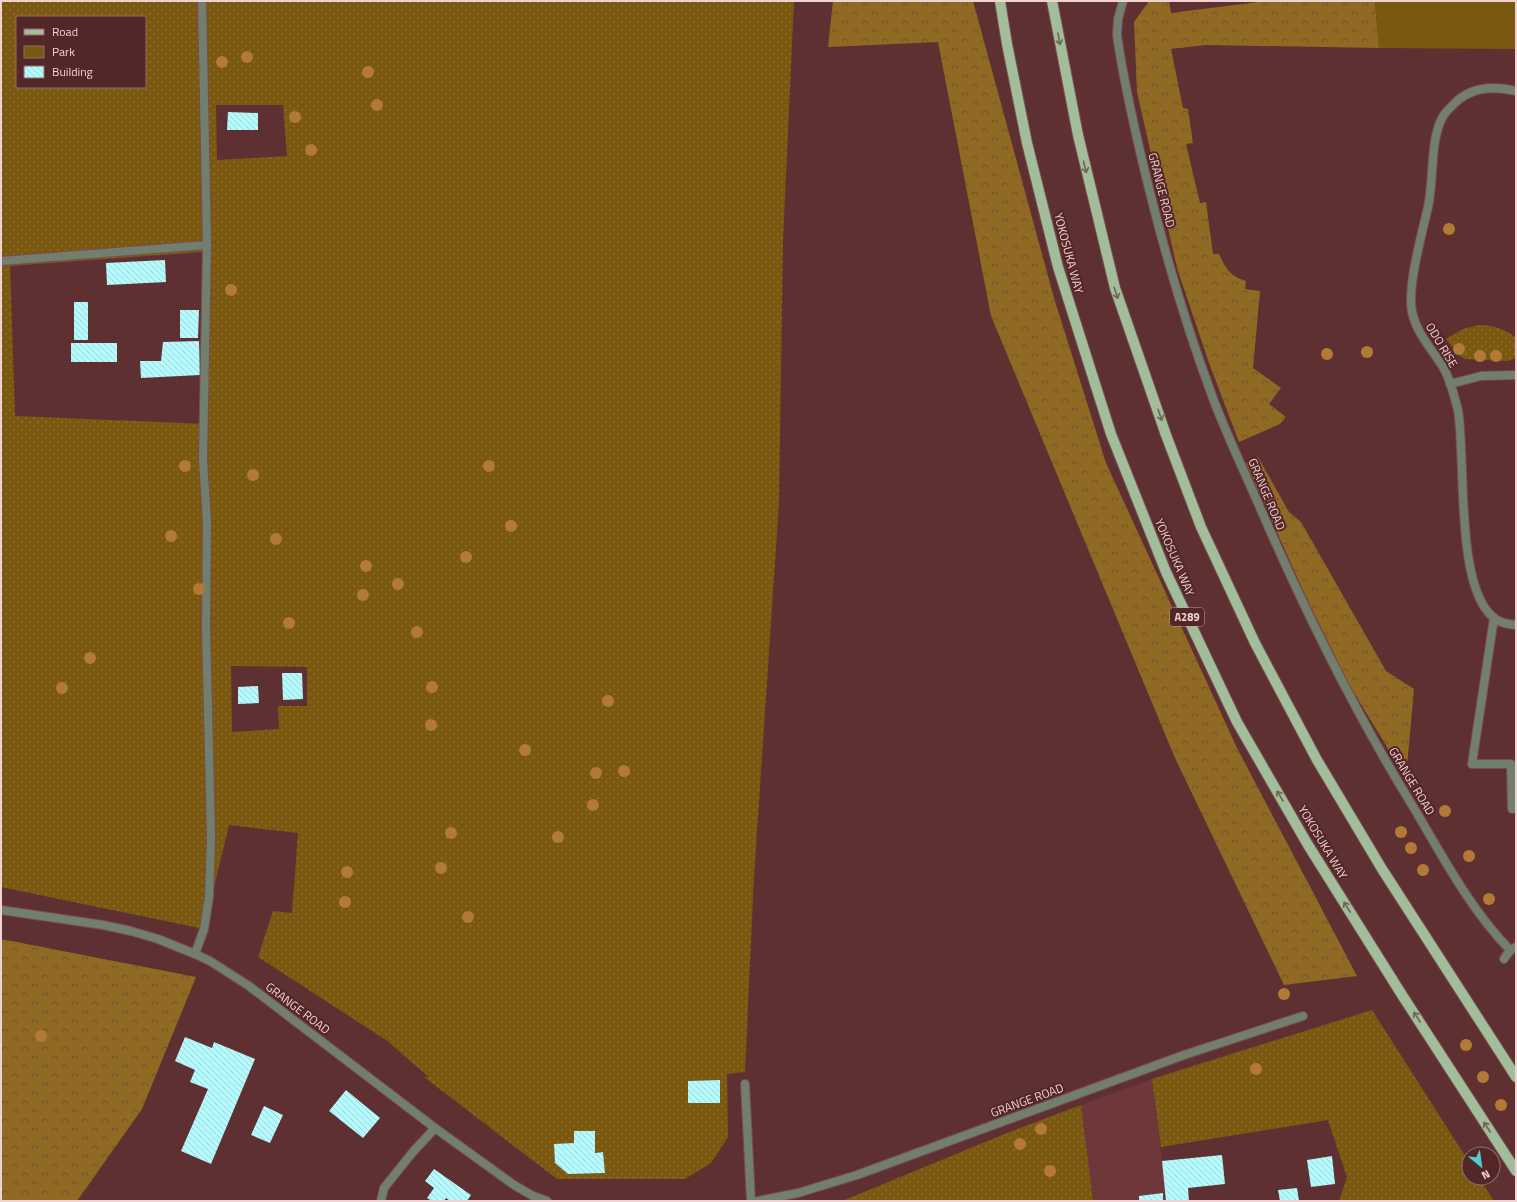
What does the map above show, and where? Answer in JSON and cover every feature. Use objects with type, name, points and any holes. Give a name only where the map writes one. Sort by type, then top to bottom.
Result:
[{"type":"main road","name":"YOKOSUKA WAY","points":[[1000,1],[1006,44],[1027,143],[1058,267],[1111,434],[1166,572],[1237,722],[1308,845],[1402,995],[1516,1171]]},
{"type":"main road","points":[[1052,1],[1078,136],[1115,288],[1166,435],[1201,527],[1255,643],[1317,760],[1382,869],[1516,1077]]},
{"type":"street","points":[[196,954],[204,933],[206,922],[210,890],[211,862],[206,627],[207,522],[203,459],[207,245],[202,1]]},
{"type":"street","name":"GRANGE ROAD","points":[[1123,1],[1118,20],[1119,46],[1153,208],[1186,317],[1214,400],[1302,602],[1365,724],[1387,764],[1461,887],[1485,920],[1513,948]]},
{"type":"street","name":"ODO RISE","points":[[1494,618],[1479,598],[1472,576],[1463,493],[1459,419],[1450,384],[1443,367],[1418,331],[1414,321],[1412,307],[1414,279],[1432,190],[1434,154],[1437,134],[1443,116],[1460,99],[1475,90],[1501,88],[1516,91]]},
{"type":"street","points":[[1,261],[207,245]]},
{"type":"street","points":[[1450,384],[1481,376],[1516,375]]},
{"type":"street","points":[[1512,809],[1511,764],[1472,764],[1494,618],[1502,622],[1516,625]]},
{"type":"street","name":"GRANGE ROAD","points":[[1,910],[103,925],[131,931],[158,939],[196,954],[249,986],[435,1128],[514,1185],[533,1196],[547,1201]]},
{"type":"street","name":"GRANGE ROAD","points":[[759,1201],[798,1193],[857,1175],[1184,1055],[1303,1016]]},
{"type":"street","points":[[745,1084],[751,1201]]},
{"type":"street","points":[[381,1201],[384,1188],[412,1153],[435,1128]]},
{"type":"shaded area","points":[[1152,1079],[1167,1201],[1092,1201],[1081,1105]]},
{"type":"green space","points":[[1,1],[794,1],[783,241],[779,502],[754,876],[745,1072],[727,1074],[728,1137],[711,1163],[685,1179],[557,1179],[424,1077],[429,1077],[386,1040],[258,957],[273,911],[292,913],[298,833],[229,825],[204,929],[1,887]],"holes":[[[216,105],[283,105],[287,156],[217,160]],[[202,252],[206,424],[15,416],[10,266]],[[231,666],[307,667],[307,706],[278,706],[279,729],[232,732]],[[720,1080],[720,1103],[689,1103],[688,1081]],[[574,1131],[594,1131],[595,1153],[603,1152],[605,1173],[568,1174],[555,1163],[554,1145],[574,1143]]]},
{"type":"green space","points":[[833,1],[973,1],[1054,298],[1106,463],[1237,748],[1357,976],[1284,985],[1175,758],[991,316],[938,42],[828,47]]},
{"type":"green space","points":[[1149,1],[1169,1],[1171,13],[1266,1],[1375,1],[1379,48],[1206,45],[1171,49],[1183,108],[1188,109],[1193,143],[1186,144],[1200,203],[1206,202],[1213,254],[1219,254],[1224,264],[1232,274],[1246,281],[1245,289],[1260,291],[1253,368],[1281,388],[1269,404],[1286,417],[1280,424],[1239,442],[1209,363],[1177,268],[1137,92],[1134,22]]},
{"type":"green space","points":[[1375,1],[1516,1],[1516,49],[1379,48]]},
{"type":"green space","points":[[1479,325],[1499,328],[1516,338],[1516,358],[1508,361],[1465,359],[1459,355],[1446,339],[1463,329]]},
{"type":"green space","points":[[1258,457],[1289,512],[1301,522],[1386,671],[1414,689],[1406,778],[1348,683],[1306,597],[1246,463]]},
{"type":"green space","points":[[1,939],[196,977],[142,1109],[77,1201],[1,1201]]},
{"type":"green space","points":[[1372,1010],[1461,1149],[1461,1186],[1484,1186],[1494,1201],[1339,1201],[1347,1177],[1328,1120],[1161,1147],[1152,1079]]},
{"type":"green space","points":[[1081,1105],[1093,1201],[842,1201],[1007,1133]]},
{"type":"building","points":[[228,112],[258,113],[258,130],[227,130]]},
{"type":"building","points":[[165,260],[166,282],[107,285],[106,263]]},
{"type":"building","points":[[74,302],[88,302],[88,340],[74,340]]},
{"type":"building","points":[[180,310],[199,310],[198,338],[180,338]]},
{"type":"building","points":[[199,341],[200,375],[141,378],[140,361],[161,361],[163,342]]},
{"type":"building","points":[[71,343],[117,343],[117,362],[71,362]]},
{"type":"building","points":[[282,673],[302,673],[303,699],[283,700]]},
{"type":"building","points":[[258,686],[259,703],[238,704],[238,687]]},
{"type":"building","points":[[185,1037],[212,1048],[214,1042],[255,1059],[211,1164],[181,1151],[208,1089],[190,1082],[195,1070],[175,1061]]},
{"type":"building","points":[[720,1080],[720,1103],[688,1103],[688,1081]]},
{"type":"building","points":[[346,1090],[380,1118],[363,1138],[329,1111]]},
{"type":"building","points":[[264,1106],[283,1115],[270,1143],[251,1135]]},
{"type":"building","points":[[574,1131],[595,1131],[595,1153],[603,1152],[605,1173],[568,1174],[555,1163],[554,1144],[574,1143]]},
{"type":"building","points":[[1222,1155],[1225,1184],[1188,1188],[1189,1201],[1166,1201],[1162,1161]]},
{"type":"building","points":[[1332,1156],[1335,1184],[1311,1187],[1307,1160]]},
{"type":"building","points":[[434,1169],[471,1195],[467,1201],[450,1201],[446,1198],[444,1201],[432,1201],[427,1198],[434,1188],[425,1181]]},
{"type":"building","points":[[1297,1188],[1299,1201],[1280,1201],[1278,1190]]},
{"type":"building","points":[[1163,1193],[1163,1201],[1139,1201],[1139,1196]]}]
